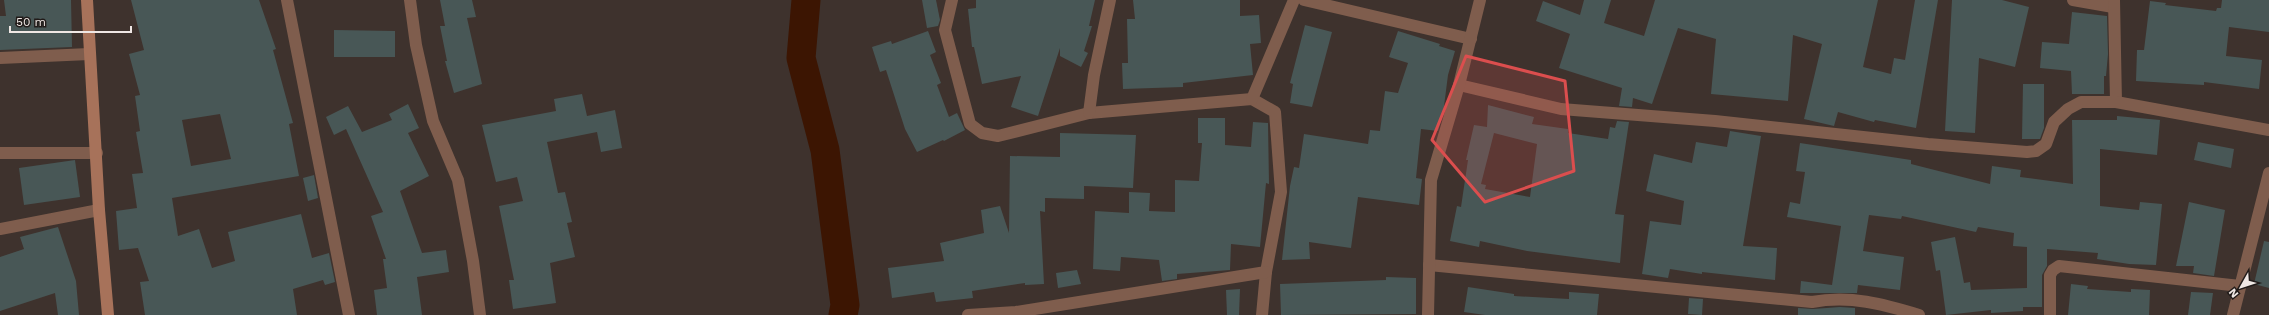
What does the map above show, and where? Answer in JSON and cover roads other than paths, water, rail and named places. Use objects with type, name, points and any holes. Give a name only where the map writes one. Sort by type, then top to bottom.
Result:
[{"type":"street","points":[[87,0],[89,54],[97,153],[99,210],[108,315]]},
{"type":"street","points":[[286,0],[348,315]]},
{"type":"street","points":[[410,0],[416,45],[433,121],[458,180],[473,261],[480,315]]},
{"type":"street","points":[[952,0],[945,30],[970,124],[982,133],[998,136],[1089,113],[1252,99],[1275,112],[1281,192],[1266,272],[1262,315]]},
{"type":"street","points":[[1089,113],[1094,75],[1110,0]]},
{"type":"street","points":[[1252,99],[1294,0]]},
{"type":"street","points":[[1304,0],[1471,39]]},
{"type":"street","points":[[1428,315],[1431,180],[1459,85],[1480,0]]},
{"type":"street","points":[[2074,0],[2114,4],[2116,102]]},
{"type":"street","points":[[0,58],[89,54]]},
{"type":"street","points":[[1459,85],[1561,109],[1715,121],[1928,144],[2027,152],[2036,151],[2046,144],[2054,122],[2068,109],[2081,102],[2116,102],[2269,130]]},
{"type":"street","points":[[0,153],[97,153]]},
{"type":"street","points":[[2233,315],[2269,173]]},
{"type":"street","points":[[0,229],[99,210]]},
{"type":"street","points":[[1429,265],[1812,302],[1832,298],[1854,299],[1896,307],[1919,315]]},
{"type":"street","points":[[2050,315],[2050,276],[2052,270],[2059,266],[2240,286]]},
{"type":"street","points":[[968,315],[1016,312],[1266,272]]},
{"type":"waterway","points":[[806,0],[801,58],[825,150],[845,305],[843,315]]}]
